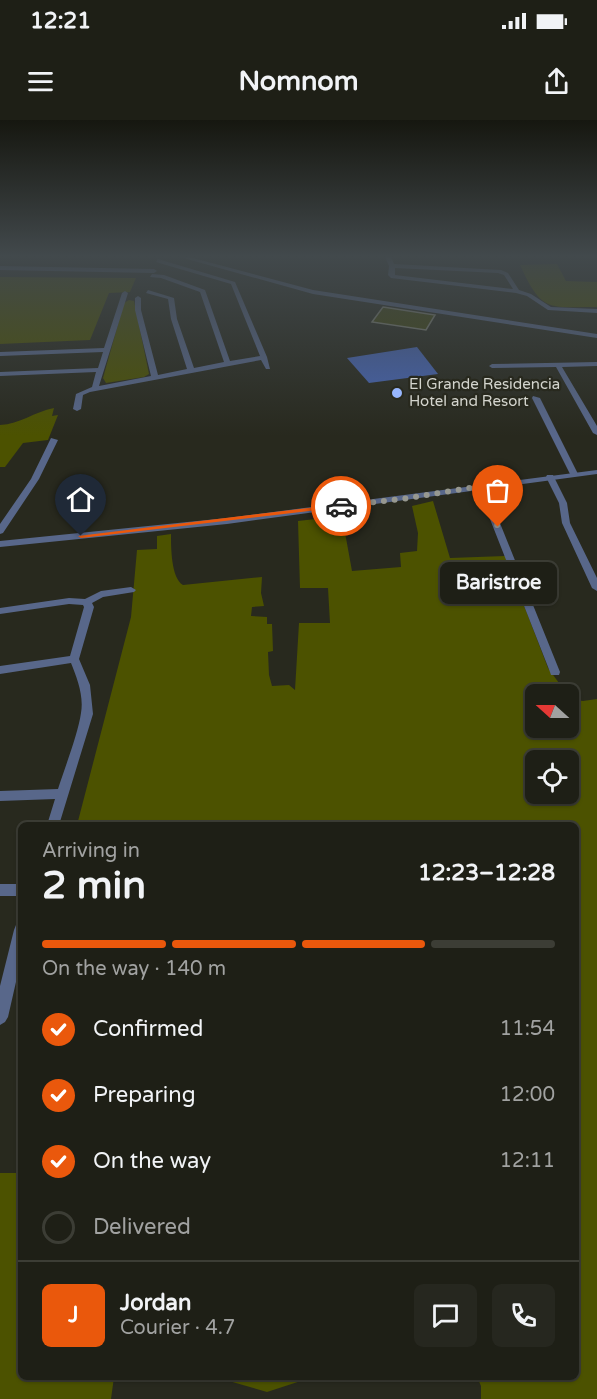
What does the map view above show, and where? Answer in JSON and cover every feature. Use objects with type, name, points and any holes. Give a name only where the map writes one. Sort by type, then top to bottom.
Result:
[{"type":"street","points":[[95,388],[117,317]]},
{"type":"street","points":[[140,317],[155,377]]},
{"type":"street","points":[[174,317],[190,371]]},
{"type":"street","points":[[212,317],[228,364]]},
{"type":"street","points":[[247,317],[268,368]]},
{"type":"street","points":[[472,317],[597,336]]},
{"type":"street","points":[[0,354],[105,350]]},
{"type":"street","points":[[77,409],[80,394],[95,388],[264,357]]},
{"type":"street","points":[[492,366],[597,364]]},
{"type":"street","points":[[558,365],[597,433]]},
{"type":"street","points":[[0,374],[100,370]]},
{"type":"street","points":[[536,398],[574,474]]},
{"type":"street","points":[[0,531],[35,480],[54,440]]},
{"type":"street","points":[[0,544],[227,520],[597,472]]},
{"type":"street","points":[[550,477],[563,503],[566,523],[597,588]]},
{"type":"street","points":[[481,486],[555,672]]},
{"type":"street","points":[[0,611],[69,601],[87,602],[101,594],[131,590]]},
{"type":"street","points":[[54,822],[87,714],[88,694],[74,659],[88,607],[87,602]]},
{"type":"street","points":[[0,670],[74,659]]},
{"type":"street","points":[[0,796],[63,794]]},
{"type":"street","points":[[0,890],[18,890]]},
{"type":"street","points":[[0,1017],[18,942]]},
{"type":"shaded area","points":[[0,317],[99,317],[90,340],[0,344]]},
{"type":"shaded area","points":[[120,317],[137,317],[149,374],[144,377],[106,383],[103,378]]},
{"type":"shaded area","points":[[54,408],[52,416],[58,415],[48,440],[23,443],[5,467],[0,467],[0,425]]},
{"type":"shaded area","points":[[433,501],[450,558],[505,556],[548,668],[560,684],[525,684],[525,738],[579,738],[579,700],[597,699],[597,1399],[481,1399],[481,1386],[478,1380],[579,1380],[579,822],[78,822],[131,617],[137,550],[157,549],[157,536],[171,534],[174,569],[183,585],[262,577],[261,593],[264,606],[252,607],[251,616],[267,617],[267,624],[272,624],[273,651],[268,652],[272,686],[289,685],[295,690],[299,623],[330,623],[328,588],[300,588],[298,521],[342,516],[352,571],[401,567],[400,553],[417,551],[418,533],[412,506]]},
{"type":"shaded area","points":[[0,1173],[18,1173],[18,1380],[114,1380],[111,1399],[0,1399]]},
{"type":"shaded area","points":[[225,1380],[304,1380],[267,1392]]},
{"type":"water","points":[[417,347],[438,374],[369,383],[347,358]]},
{"type":"building","points":[[376,317],[434,317],[426,330],[372,322]]},
{"type":"way so far","points":[[341,506],[481,486],[498,527]]},
{"type":"place","name":"El Grande Residencia Hotel and Resort","points":[[397,393]]},
{"type":"place","name":"Baristroe","points":[[498,527]]},
{"type":"route","points":[[81,536],[341,506]]}]
